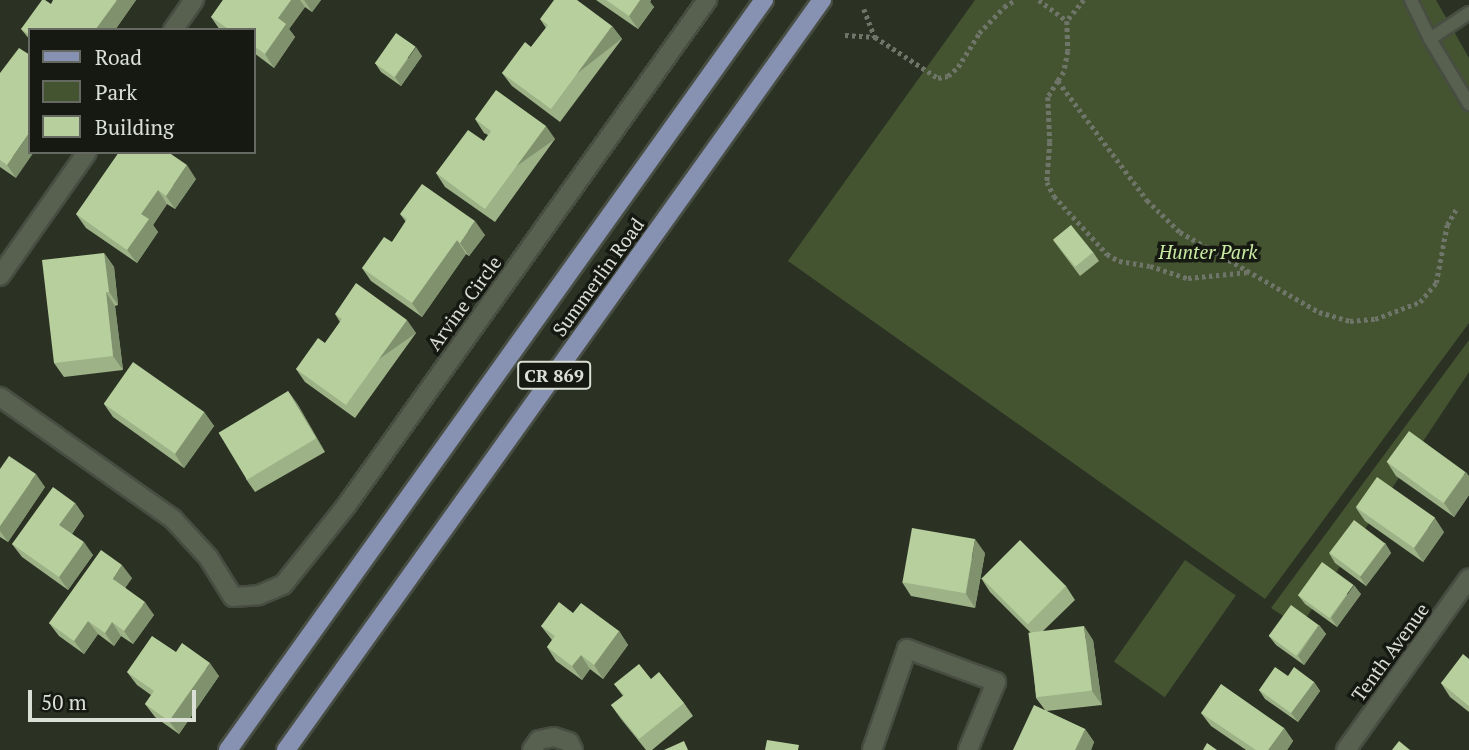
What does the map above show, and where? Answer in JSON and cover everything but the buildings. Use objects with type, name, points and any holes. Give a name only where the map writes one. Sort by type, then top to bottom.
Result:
[{"type":"main road","name":"Summerlin Road","points":[[228,750],[764,0]]},
{"type":"main road","name":"Summerlin Road","points":[[286,750],[822,0]]},
{"type":"street","points":[[174,28],[194,0]]},
{"type":"street","name":"Arvine Circle","points":[[0,397],[173,519],[208,557],[233,597],[259,596],[283,584],[317,544],[706,0]]},
{"type":"street","points":[[0,276],[86,154]]},
{"type":"street","name":"Tenth Avenue","points":[[1346,750],[1469,578]]},
{"type":"street","points":[[872,750],[907,649],[996,682],[968,750]]},
{"type":"street","points":[[532,750],[538,740],[554,737],[569,743],[573,750]]},
{"type":"lane","points":[[1411,0],[1430,39],[1469,104]]},
{"type":"lane","points":[[1430,39],[1469,13]]},
{"type":"path","points":[[845,35],[874,37],[939,78],[948,76],[958,67],[979,33],[1004,7],[1015,0]]},
{"type":"path","points":[[1039,0],[1068,21]]},
{"type":"path","points":[[1084,0],[1068,21],[1068,51],[1064,72],[1048,97],[1050,142],[1047,182],[1054,196],[1107,254],[1119,261],[1150,266],[1188,278],[1249,272]]},
{"type":"path","points":[[864,9],[874,37]]},
{"type":"path","points":[[1058,81],[1147,200],[1180,232],[1319,312],[1350,321],[1375,318],[1420,302],[1436,283],[1447,225],[1457,208]]},
{"type":"green space","name":"Hunter Park","points":[[975,0],[1436,0],[1469,58],[1469,323],[1265,599],[788,261]]},
{"type":"green space","points":[[1469,340],[1469,372],[1300,627],[1271,608]]},
{"type":"green space","points":[[1185,560],[1236,596],[1165,697],[1114,662]]}]
